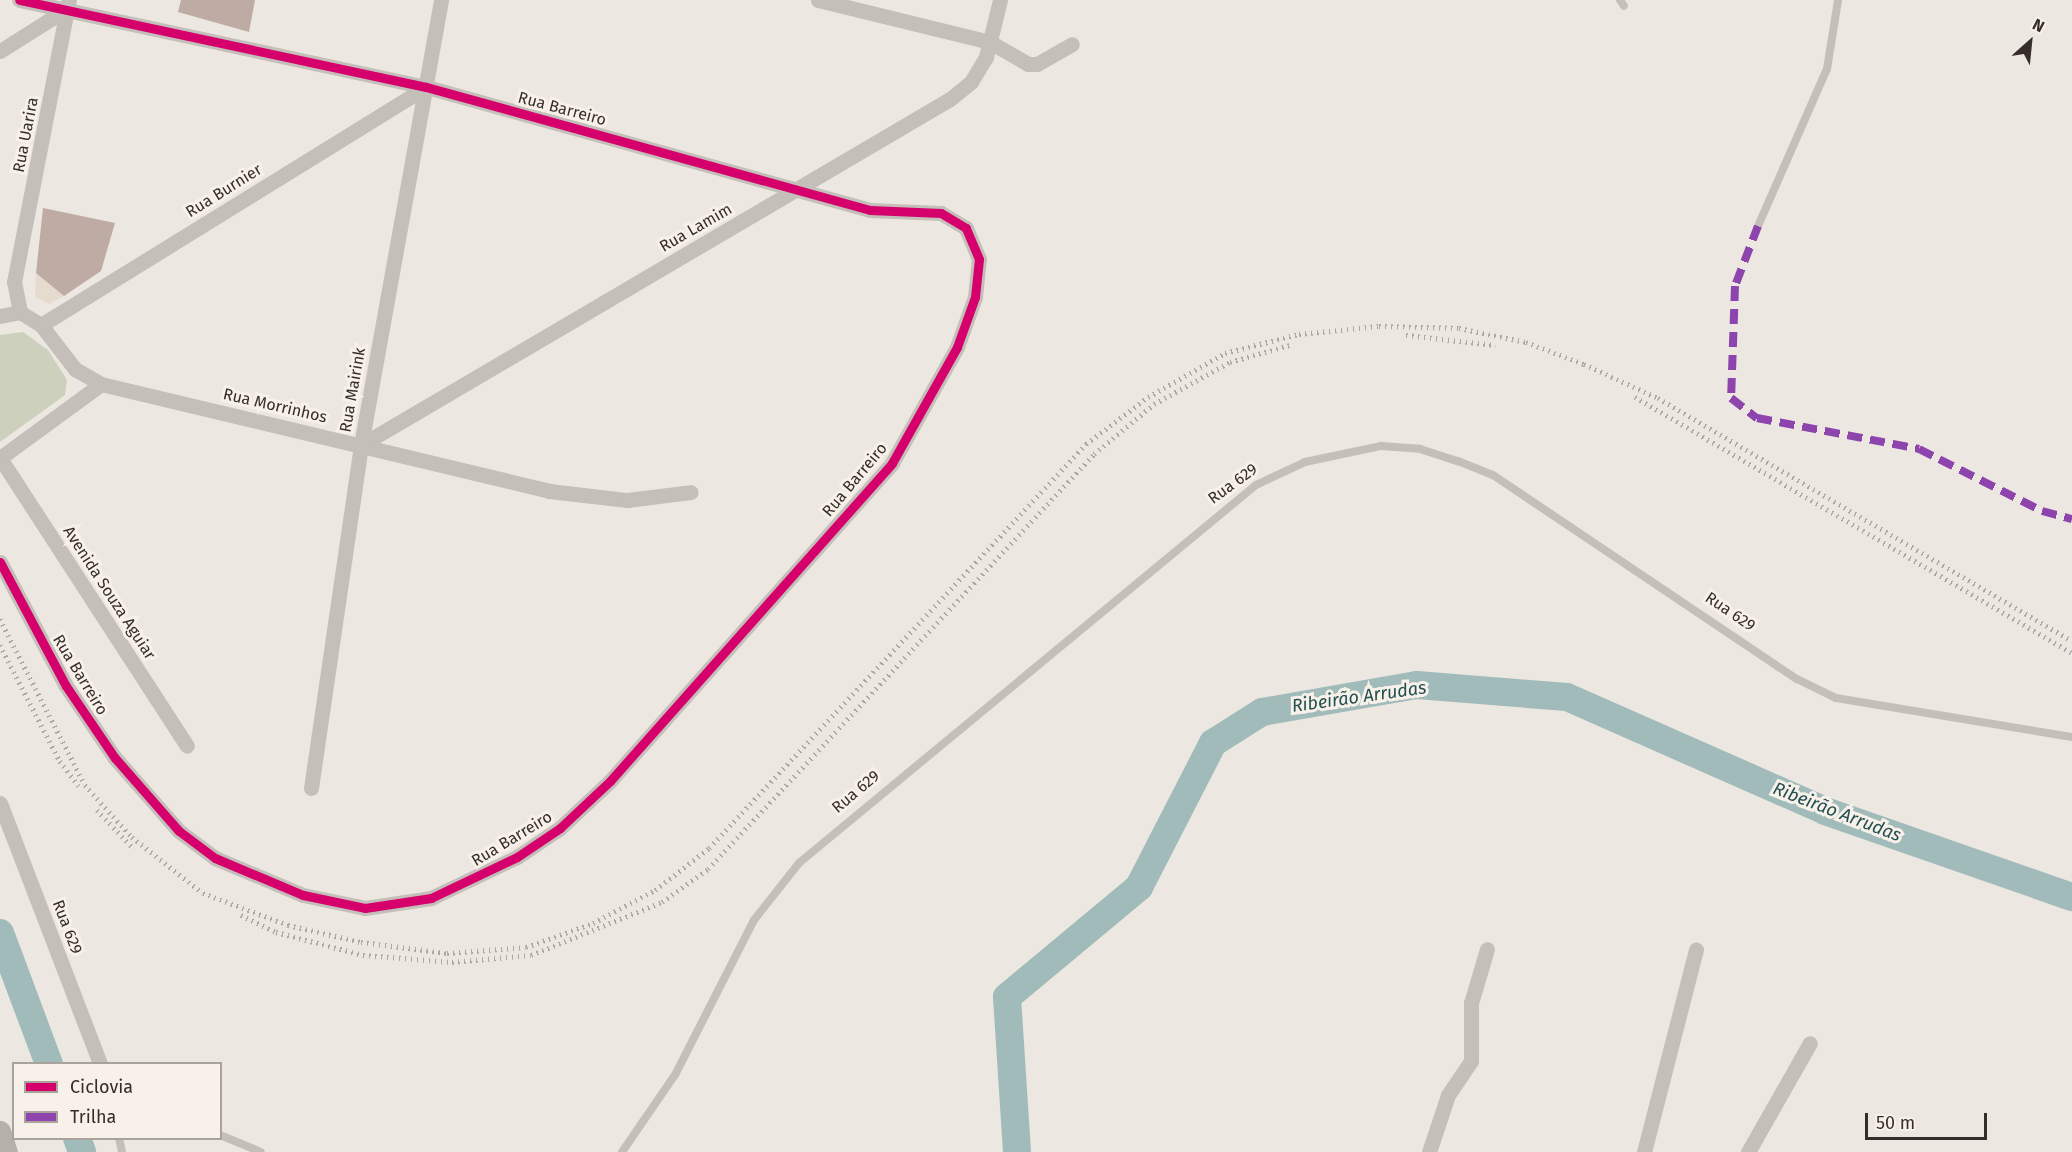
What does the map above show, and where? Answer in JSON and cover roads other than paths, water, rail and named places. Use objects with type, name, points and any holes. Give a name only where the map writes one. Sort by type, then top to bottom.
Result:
[{"type":"street","name":"Rua Barreiro","points":[[0,562],[66,686],[115,758],[179,831],[215,858],[269,885],[365,908],[431,898],[464,884],[560,828],[610,781],[892,463],[957,347],[975,297],[979,260],[966,228],[941,213],[870,210],[426,87],[65,3],[19,0]]},
{"type":"street","name":"Rua Mairink","points":[[311,788],[361,445],[441,0]]},
{"type":"street","points":[[818,0],[990,42],[1037,64],[1072,44]]},
{"type":"street","name":"Rua Lamim","points":[[361,445],[950,99],[971,82],[990,42],[1000,0]]},
{"type":"street","points":[[0,51],[65,3]]},
{"type":"street","name":"Rua Uarira","points":[[20,312],[14,282],[65,3]]},
{"type":"street","name":"Rua Burnier","points":[[41,325],[426,87]]},
{"type":"street","points":[[0,316],[20,312]]},
{"type":"street","name":"Rua Morrinhos","points":[[20,312],[41,325],[75,369],[101,384],[549,491],[627,500],[691,492]]},
{"type":"street","points":[[0,458],[101,384]]},
{"type":"street","name":"Avenida Souza Aguiar","points":[[0,458],[187,747]]},
{"type":"street","name":"Rua 629","points":[[0,803],[99,1062]]},
{"type":"street","points":[[1429,1152],[1448,1095],[1471,1061],[1471,1003],[1487,949]]},
{"type":"street","points":[[1644,1152],[1696,950]]},
{"type":"street","points":[[1748,1152],[1810,1043]]},
{"type":"street","points":[[0,1131],[7,1152]]},
{"type":"lane","points":[[1758,226],[1827,69],[1838,0]]},
{"type":"lane","name":"Rua 629","points":[[622,1152],[675,1075],[754,920],[799,863],[1256,484],[1305,462],[1381,446],[1420,449],[1458,461],[1493,475],[1797,680],[1836,698],[2072,737]]},
{"type":"lane","points":[[222,1136],[261,1152]]},
{"type":"waterway","name":"Ribeirão Arrudas","points":[[1017,1152],[1007,997],[1139,887],[1213,743],[1262,712],[1417,685],[1567,697],[1825,811],[2072,897]]},
{"type":"waterway","name":"Ribeirão Arrudas","points":[[0,933],[48,1062]]},
{"type":"waterway","name":"Ribeirão Arrudas","points":[[78,1140],[82,1152]]},
{"type":"railway","points":[[0,619],[85,785],[132,837],[203,893],[288,925],[361,942],[447,953],[526,947],[593,923],[655,890],[709,848],[1086,444],[1148,397],[1225,353],[1299,334],[1379,326],[1459,328],[1526,342],[1584,364],[1658,398],[2072,641]]},
{"type":"railway","points":[[1406,335],[1495,345]]},
{"type":"railway","points":[[241,915],[276,932],[363,955],[452,962],[531,955],[662,902],[708,869],[1094,454],[1154,404],[1230,362],[1293,344]]},
{"type":"railway","points":[[1635,397],[2072,653]]},
{"type":"railway","points":[[0,645],[60,761],[79,786]]},
{"type":"railway","points":[[97,810],[134,849]]}]
